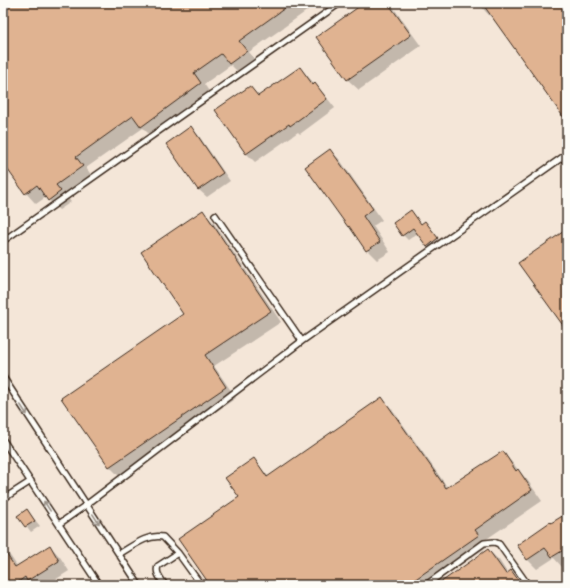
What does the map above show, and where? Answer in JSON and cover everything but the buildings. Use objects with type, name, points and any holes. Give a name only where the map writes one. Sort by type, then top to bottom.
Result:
[{"type":"lane","points":[[3,241],[333,5],[340,3]]},
{"type":"lane","points":[[59,524],[302,341],[567,154]]},
{"type":"lane","points":[[215,215],[302,341]]},
{"type":"lane","points":[[3,377],[139,585]]},
{"type":"lane","points":[[3,440],[99,585]]},
{"type":"lane","points":[[3,499],[31,481]]},
{"type":"lane","points":[[119,554],[144,539],[158,536],[163,537],[178,553],[201,585]]},
{"type":"lane","points":[[426,585],[484,543],[489,542],[499,544],[528,585]]},
{"type":"lane","points":[[165,585],[157,575],[156,569],[158,566],[178,553]]},
{"type":"shaded area","points":[[3,3],[567,3],[567,585],[3,585]]}]
